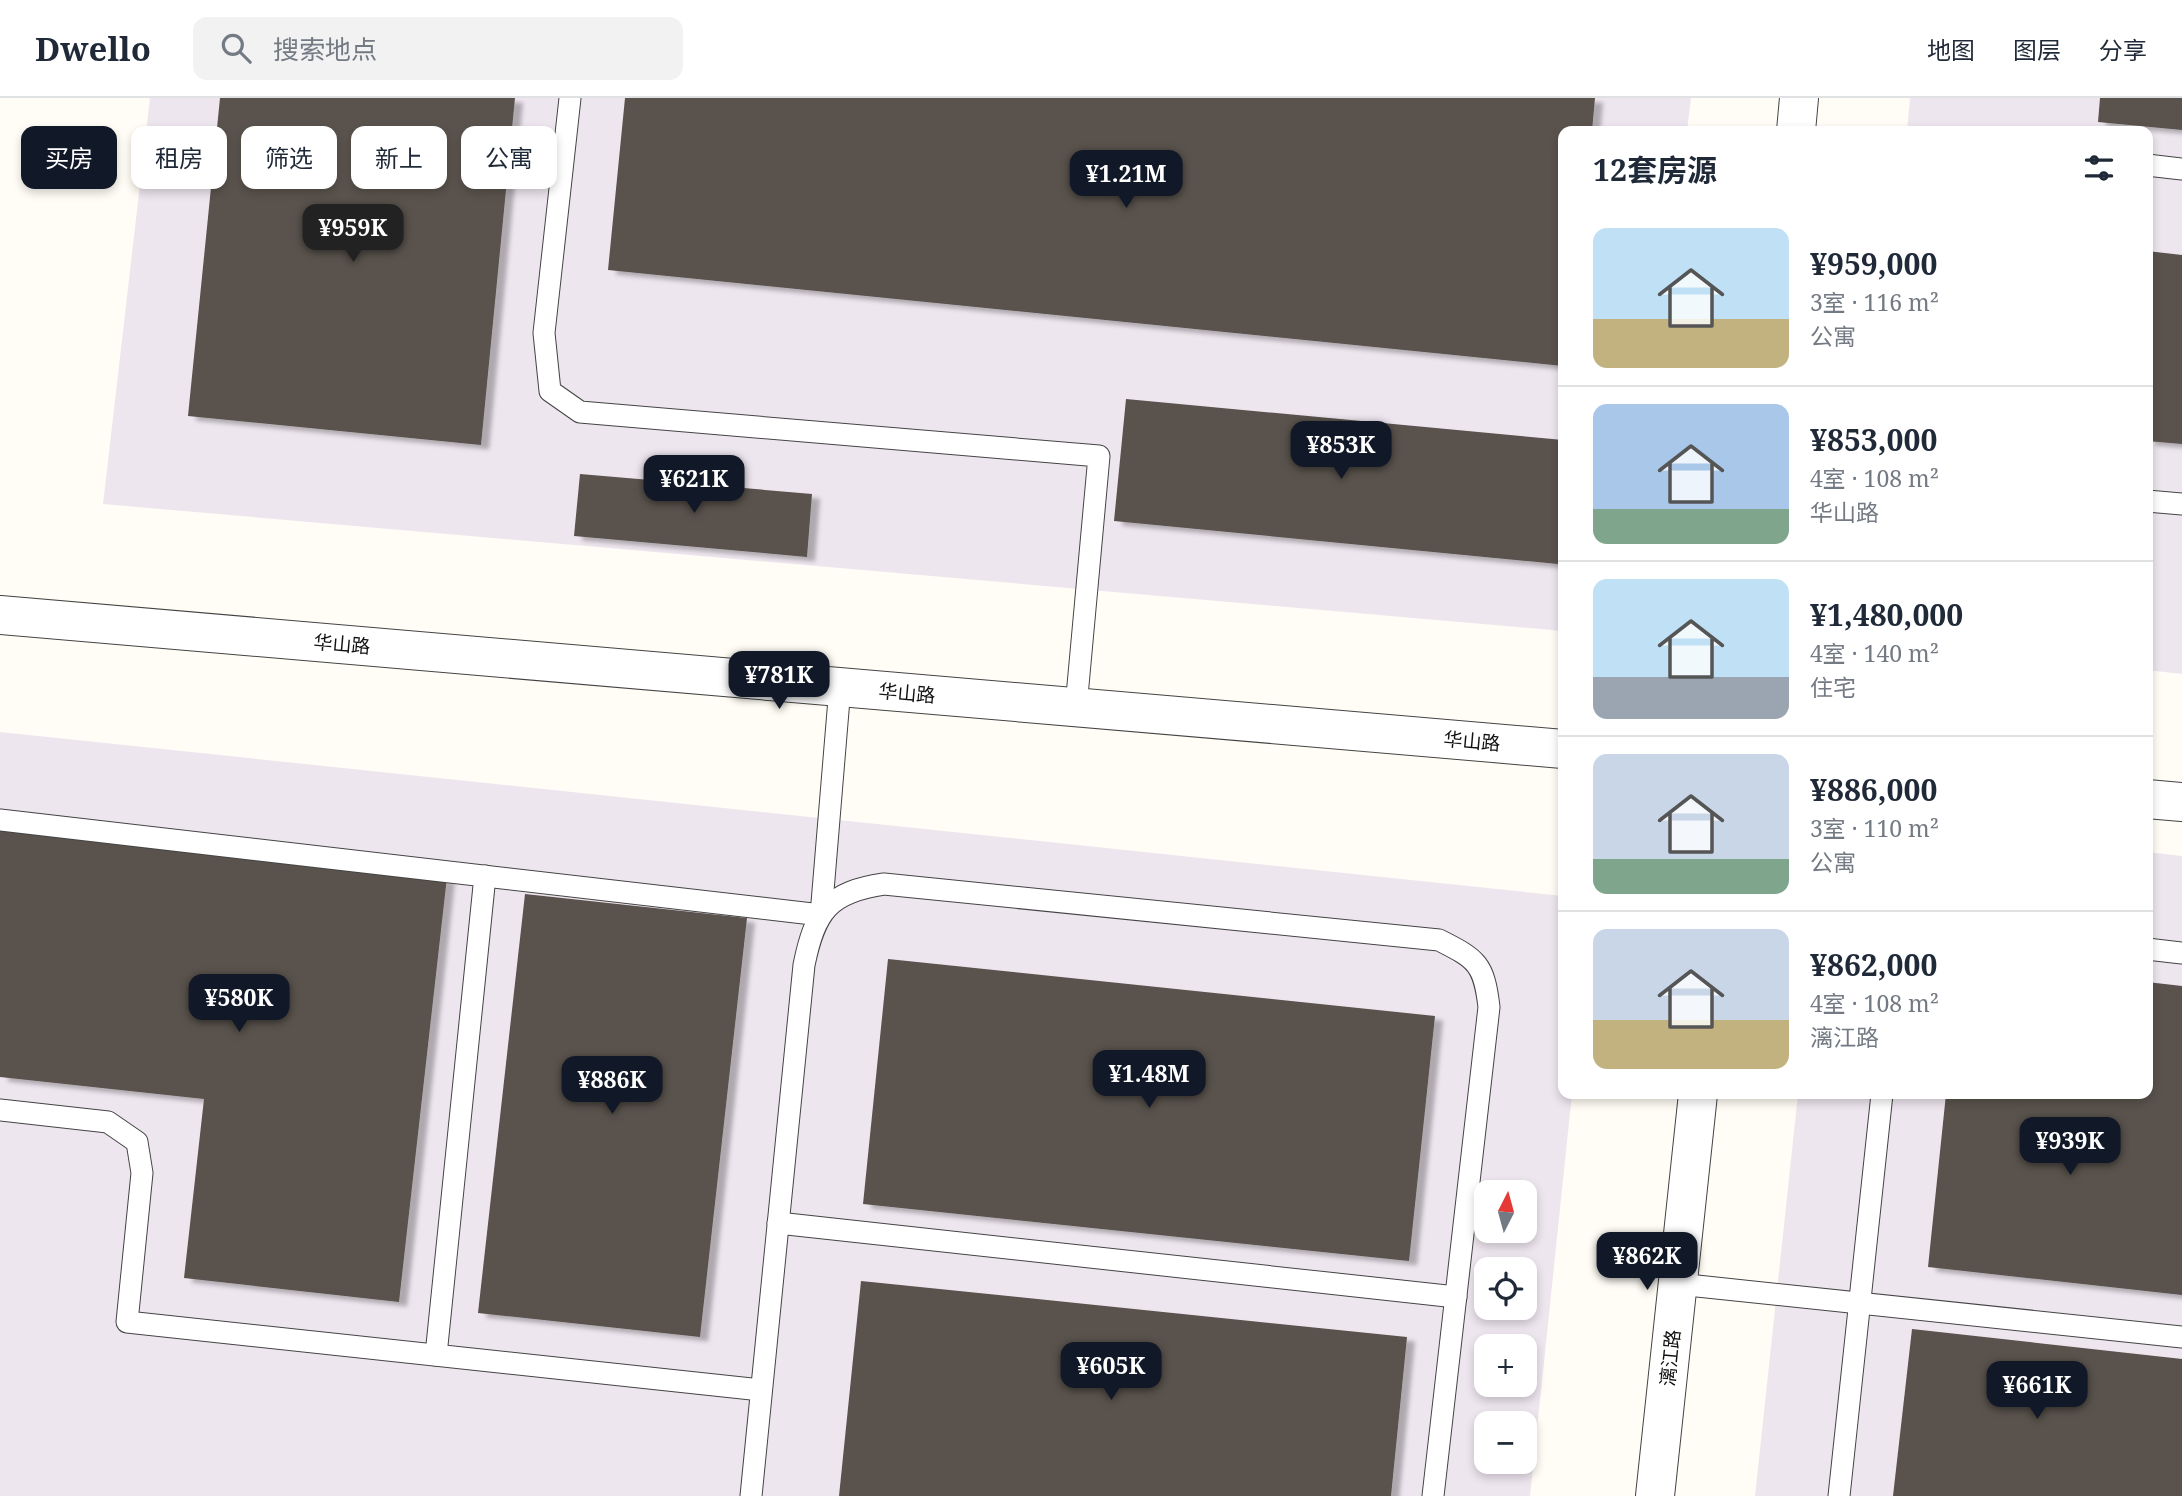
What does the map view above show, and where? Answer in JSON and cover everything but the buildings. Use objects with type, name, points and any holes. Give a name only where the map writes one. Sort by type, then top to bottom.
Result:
[{"type":"street","points":[[1796,126],[1799,98]]},
{"type":"street","name":"华山路","points":[[0,615],[1558,749]]},
{"type":"street","points":[[2153,800],[2182,802]]},
{"type":"street","name":"漓江路","points":[[1655,1496],[1697,1099]]},
{"type":"lane","points":[[570,98],[544,333],[550,391],[580,412],[1099,456],[1076,707]]},
{"type":"lane","points":[[2153,166],[2182,169]]},
{"type":"lane","points":[[2153,502],[2182,504]]},
{"type":"lane","points":[[821,915],[840,687]]},
{"type":"lane","points":[[0,820],[821,915]]},
{"type":"lane","points":[[436,1355],[485,876]]},
{"type":"lane","points":[[751,1496],[804,965],[811,931],[828,903],[854,888],[884,884],[1439,940],[1472,956],[1485,976],[1489,1007],[1433,1496]]},
{"type":"lane","points":[[2153,950],[2182,953]]},
{"type":"lane","points":[[1839,1496],[1881,1099]]},
{"type":"lane","points":[[0,1110],[108,1122],[137,1142],[142,1172],[127,1322],[761,1390]]},
{"type":"lane","points":[[778,1223],[1456,1297]]},
{"type":"lane","points":[[1678,1284],[2182,1337]]},
{"type":"shaded area","points":[[150,98],[1691,98],[1688,126],[1558,126],[1558,631],[103,504],[139,189],[227,189],[227,126],[147,126]]},
{"type":"shaded area","points":[[1910,98],[2182,98],[2182,674],[2153,671],[2153,126],[1907,126]]},
{"type":"shaded area","points":[[0,732],[1558,895],[1558,1099],[1571,1099],[1537,1429],[1537,1411],[1474,1411],[1474,1474],[1532,1474],[1530,1496],[0,1496]]},
{"type":"shaded area","points":[[2153,853],[2182,856],[2182,1496],[1755,1496],[1797,1099],[2153,1099]]}]
